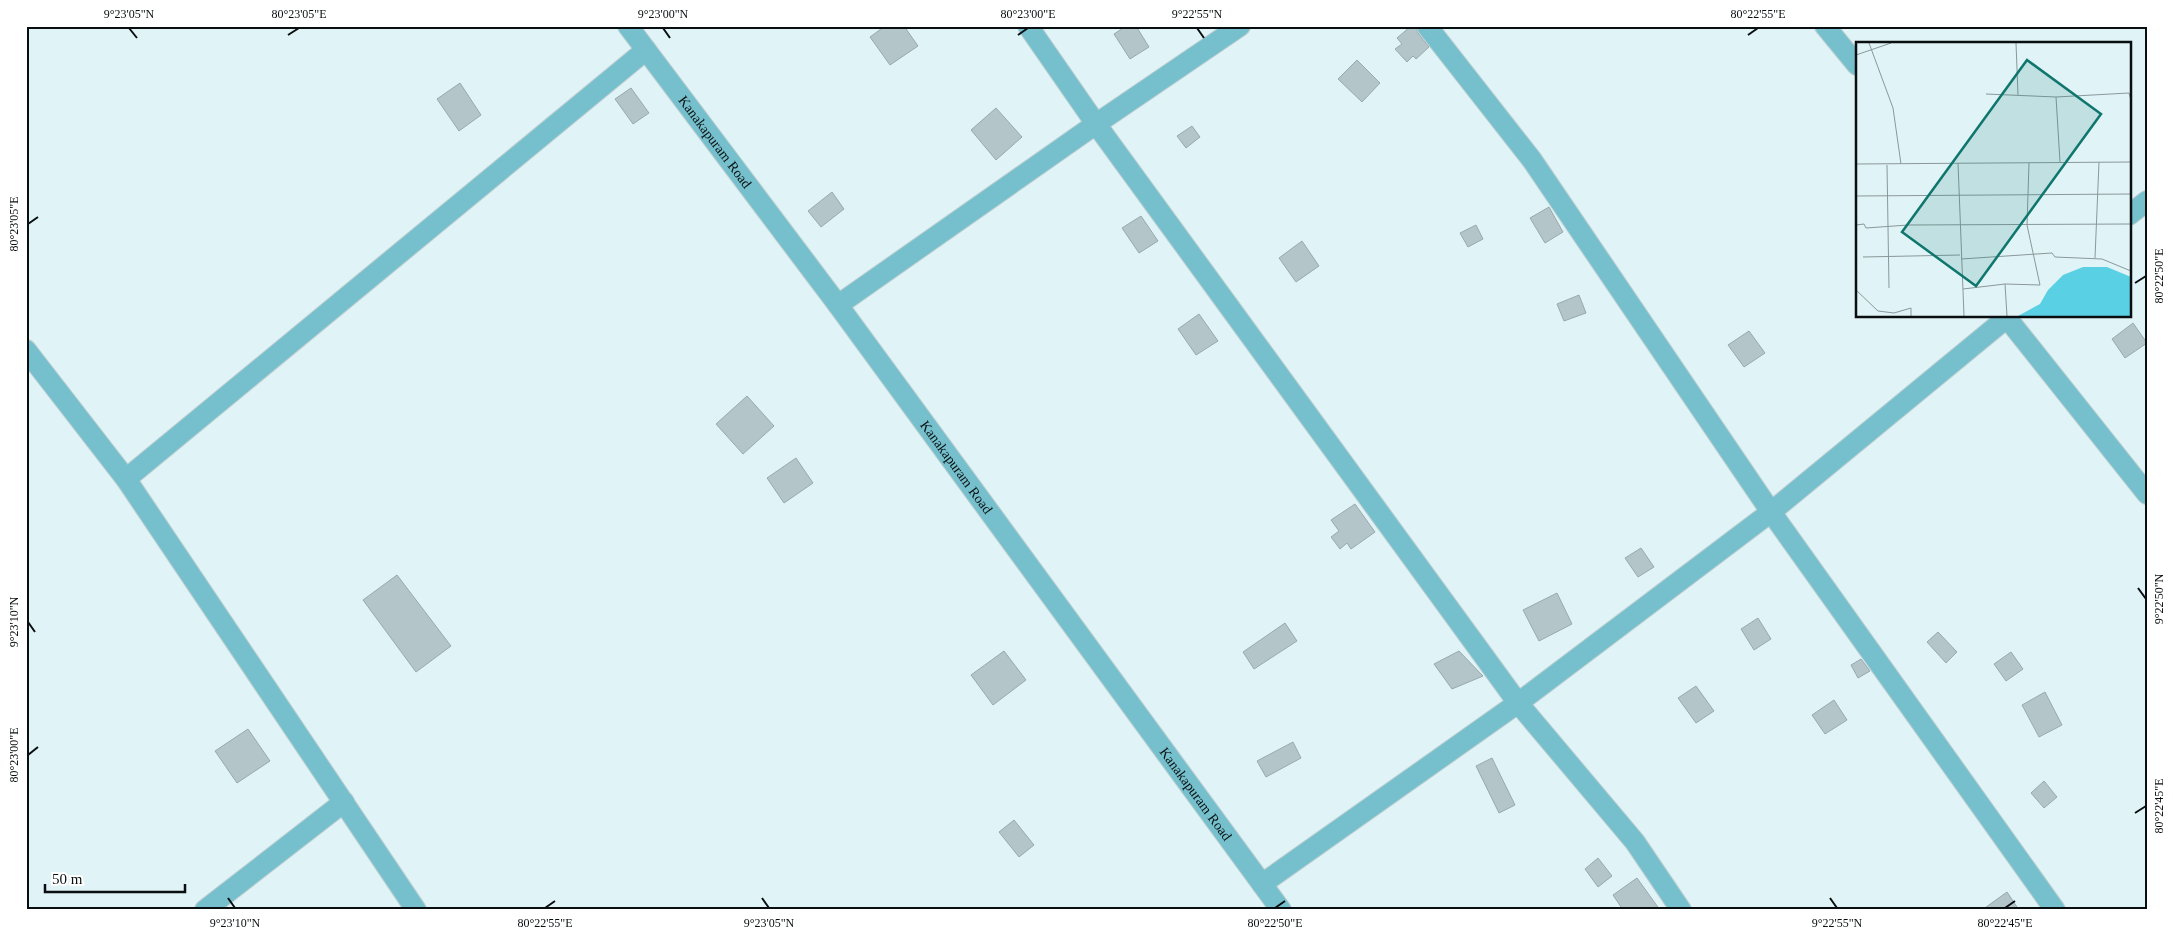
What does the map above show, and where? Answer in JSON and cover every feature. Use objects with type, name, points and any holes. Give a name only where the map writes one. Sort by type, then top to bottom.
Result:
[{"type":"street","name":"Kanakapuram Road","points":[[628,26],[838,305],[1281,910]]},
{"type":"street","points":[[1028,26],[1096,124],[1518,703],[1635,842],[1680,910]]},
{"type":"street","points":[[838,305],[1096,124],[1240,26]]},
{"type":"street","points":[[1428,26],[1532,160],[1771,512],[2055,910]]},
{"type":"street","points":[[1825,26],[1856,64]]},
{"type":"street","points":[[126,479],[646,50]]},
{"type":"street","points":[[2130,214],[2147,201]]},
{"type":"street","points":[[1262,884],[1518,703],[1771,512],[2007,318]]},
{"type":"street","points":[[2009,318],[2147,494]]},
{"type":"street","points":[[26,350],[126,479],[416,910]]},
{"type":"street","points":[[205,910],[344,802]]},
{"type":"building","points":[[885,26],[904,26],[918,46],[890,65],[870,37]]},
{"type":"building","points":[[1126,26],[1136,26],[1149,47],[1130,59],[1114,34]]},
{"type":"building","points":[[1411,26],[1415,26],[1429,47],[1416,59],[1413,56],[1407,62],[1395,49],[1402,44],[1397,38]]},
{"type":"building","points":[[1357,60],[1380,83],[1362,102],[1338,79]]},
{"type":"building","points":[[460,83],[481,115],[459,131],[437,99]]},
{"type":"building","points":[[631,88],[649,113],[633,124],[615,99]]},
{"type":"building","points":[[996,108],[1022,137],[996,160],[971,130]]},
{"type":"building","points":[[1192,126],[1200,137],[1186,148],[1177,136]]},
{"type":"building","points":[[832,192],[844,209],[821,227],[808,211]]},
{"type":"building","points":[[1549,207],[1563,232],[1545,243],[1530,218]]},
{"type":"building","points":[[1141,216],[1158,241],[1139,253],[1122,228]]},
{"type":"building","points":[[1476,225],[1483,239],[1468,247],[1460,233]]},
{"type":"building","points":[[1302,241],[1319,266],[1296,282],[1279,258]]},
{"type":"building","points":[[1579,295],[1586,313],[1564,321],[1557,304]]},
{"type":"building","points":[[1199,314],[1218,341],[1196,355],[1178,329]]},
{"type":"building","points":[[2133,323],[2147,343],[2125,358],[2112,339]]},
{"type":"building","points":[[1749,331],[1765,353],[1744,367],[1728,345]]},
{"type":"building","points":[[747,396],[774,426],[743,454],[716,424]]},
{"type":"building","points":[[796,458],[813,483],[784,503],[767,478]]},
{"type":"building","points":[[1355,504],[1375,532],[1351,549],[1347,543],[1340,549],[1331,537],[1339,531],[1331,520]]},
{"type":"building","points":[[1641,548],[1654,567],[1638,577],[1625,558]]},
{"type":"building","points":[[397,575],[451,646],[416,672],[363,600]]},
{"type":"building","points":[[1557,593],[1572,624],[1539,641],[1523,610]]},
{"type":"building","points":[[1758,618],[1771,639],[1754,650],[1741,629]]},
{"type":"building","points":[[1285,623],[1297,641],[1254,669],[1243,652]]},
{"type":"building","points":[[1938,632],[1957,652],[1946,663],[1927,642]]},
{"type":"building","points":[[1004,651],[1026,680],[993,705],[971,675]]},
{"type":"building","points":[[1459,651],[1483,676],[1452,689],[1434,664]]},
{"type":"building","points":[[2011,652],[2023,669],[2006,681],[1994,664]]},
{"type":"building","points":[[1861,659],[1870,671],[1858,678],[1851,665]]},
{"type":"building","points":[[1696,686],[1714,711],[1696,723],[1678,698]]},
{"type":"building","points":[[2045,692],[2062,725],[2039,737],[2022,705]]},
{"type":"building","points":[[1834,700],[1847,720],[1825,734],[1812,715]]},
{"type":"building","points":[[248,729],[270,761],[237,783],[215,751]]},
{"type":"building","points":[[1293,742],[1301,758],[1266,777],[1257,761]]},
{"type":"building","points":[[1492,758],[1515,805],[1499,813],[1476,766]]},
{"type":"building","points":[[2044,781],[2057,797],[2044,808],[2031,793]]},
{"type":"building","points":[[1014,820],[1034,845],[1019,857],[999,832]]},
{"type":"building","points":[[1598,858],[1612,876],[1598,887],[1585,869]]},
{"type":"building","points":[[1637,878],[1660,910],[1623,910],[1613,895]]},
{"type":"building","points":[[2007,892],[2019,910],[1982,910]]}]
